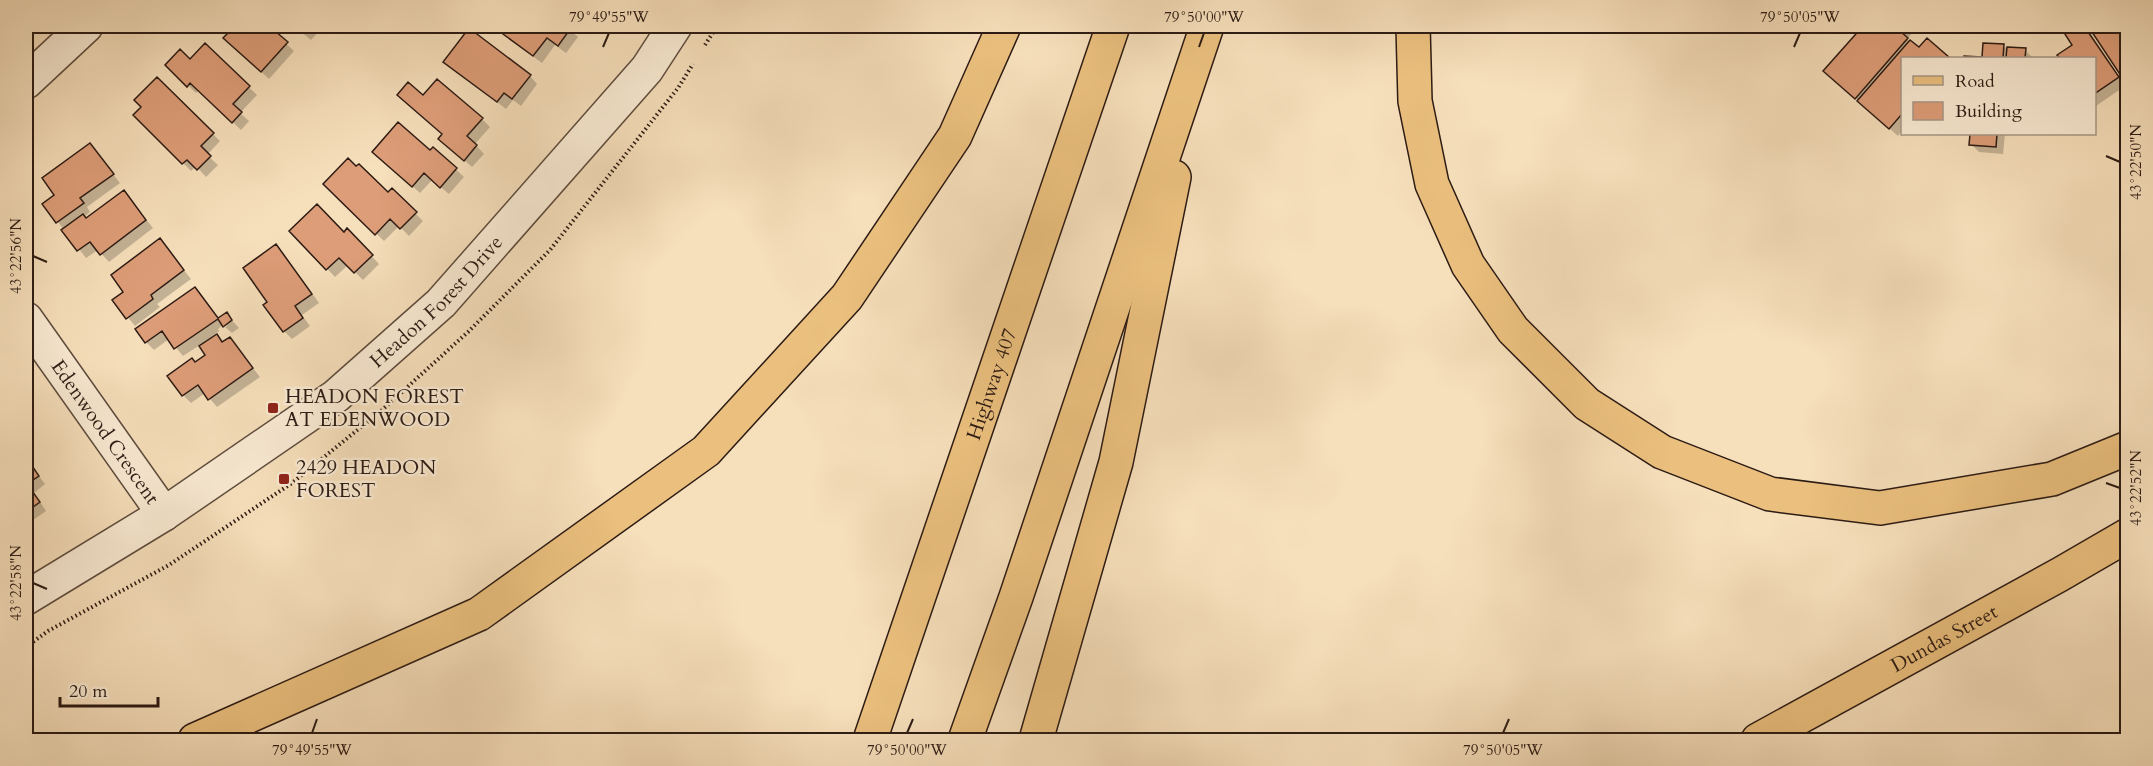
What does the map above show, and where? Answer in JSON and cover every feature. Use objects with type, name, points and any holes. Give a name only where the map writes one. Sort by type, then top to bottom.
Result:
[{"type":"main road","points":[[195,741],[479,615],[706,451],[847,297],[955,136],[1004,26]]},
{"type":"main road","name":"Highway 407","points":[[870,741],[1113,26]]},
{"type":"main road","points":[[1413,26],[1415,101],[1432,184],[1468,265],[1513,330],[1587,404],[1662,452],[1770,494],[1880,508],[2052,479],[2127,448]]},
{"type":"main road","points":[[965,741],[1016,597],[1205,29]]},
{"type":"main road","points":[[1036,741],[1116,462],[1205,29]]},
{"type":"main road","name":"Dundas Street","points":[[1758,741],[2127,535]]},
{"type":"street","points":[[26,82],[86,26]]},
{"type":"street","name":"Headon Forest Drive","points":[[26,598],[164,514],[336,396],[441,303],[647,69],[675,26]]},
{"type":"street","name":"Edenwood Crescent","points":[[26,320],[164,514]]},
{"type":"building","points":[[235,26],[269,26],[288,42],[261,72],[223,38]]},
{"type":"building","points":[[492,26],[568,26],[571,28],[558,46],[547,38],[533,56]]},
{"type":"building","points":[[1863,26],[1905,26],[1900,31],[1908,38],[1855,99],[1823,71]]},
{"type":"building","points":[[2071,26],[2084,26],[2119,77],[2096,93],[2096,57],[2059,57],[2057,55],[2072,45],[2063,31]]},
{"type":"building","points":[[2088,26],[2128,26],[2128,80],[2125,82]]},
{"type":"building","points":[[469,28],[531,75],[512,99],[504,93],[497,102],[443,62]]},
{"type":"building","points":[[1927,38],[1949,57],[1901,57],[1901,115],[1889,129],[1857,101],[1910,40],[1919,47]]},
{"type":"building","points":[[205,43],[250,86],[233,104],[242,112],[232,123],[190,83],[187,87],[165,65],[180,49],[190,59]]},
{"type":"building","points":[[1983,43],[2004,44],[2003,57],[1982,57]]},
{"type":"building","points":[[2007,47],[2026,48],[2025,57],[2006,57]]},
{"type":"building","points":[[157,77],[214,133],[201,146],[211,156],[197,170],[187,160],[182,164],[133,115],[141,107],[134,100]]},
{"type":"building","points":[[437,79],[483,118],[467,136],[477,145],[464,161],[438,139],[442,134],[397,95],[408,82],[423,95]]},
{"type":"building","points":[[398,122],[430,150],[433,147],[457,168],[440,188],[424,173],[412,187],[372,152]]},
{"type":"building","points":[[1970,135],[1997,135],[1996,147],[1969,145]]},
{"type":"building","points":[[90,143],[114,174],[80,198],[84,203],[56,223],[42,204],[54,195],[42,178]]},
{"type":"building","points":[[348,158],[356,166],[359,164],[388,192],[392,188],[417,212],[400,229],[390,219],[375,235],[323,184]]},
{"type":"building","points":[[124,190],[146,220],[100,255],[90,242],[77,251],[61,230],[83,214],[86,218]]},
{"type":"building","points":[[317,204],[344,232],[347,228],[373,255],[354,273],[339,258],[326,270],[289,231]]},
{"type":"building","points":[[160,238],[184,270],[151,295],[153,299],[126,319],[112,300],[123,292],[111,275]]},
{"type":"building","points":[[276,244],[312,294],[295,306],[303,318],[283,332],[263,305],[267,302],[243,268]]},
{"type":"building","points":[[195,287],[218,318],[227,312],[232,320],[223,327],[218,319],[174,349],[162,331],[145,343],[135,329]]},
{"type":"building","points":[[217,334],[222,342],[230,337],[253,368],[208,400],[198,385],[182,396],[167,376],[192,358],[195,362],[205,355],[199,346]]},
{"type":"building","points":[[26,457],[39,476],[27,484],[40,502],[26,512]]},
{"type":"place","name":"HEADON FOREST AT EDENWOOD","points":[[273,408]]},
{"type":"place","name":"2429 HEADON FOREST","points":[[284,479]]}]
